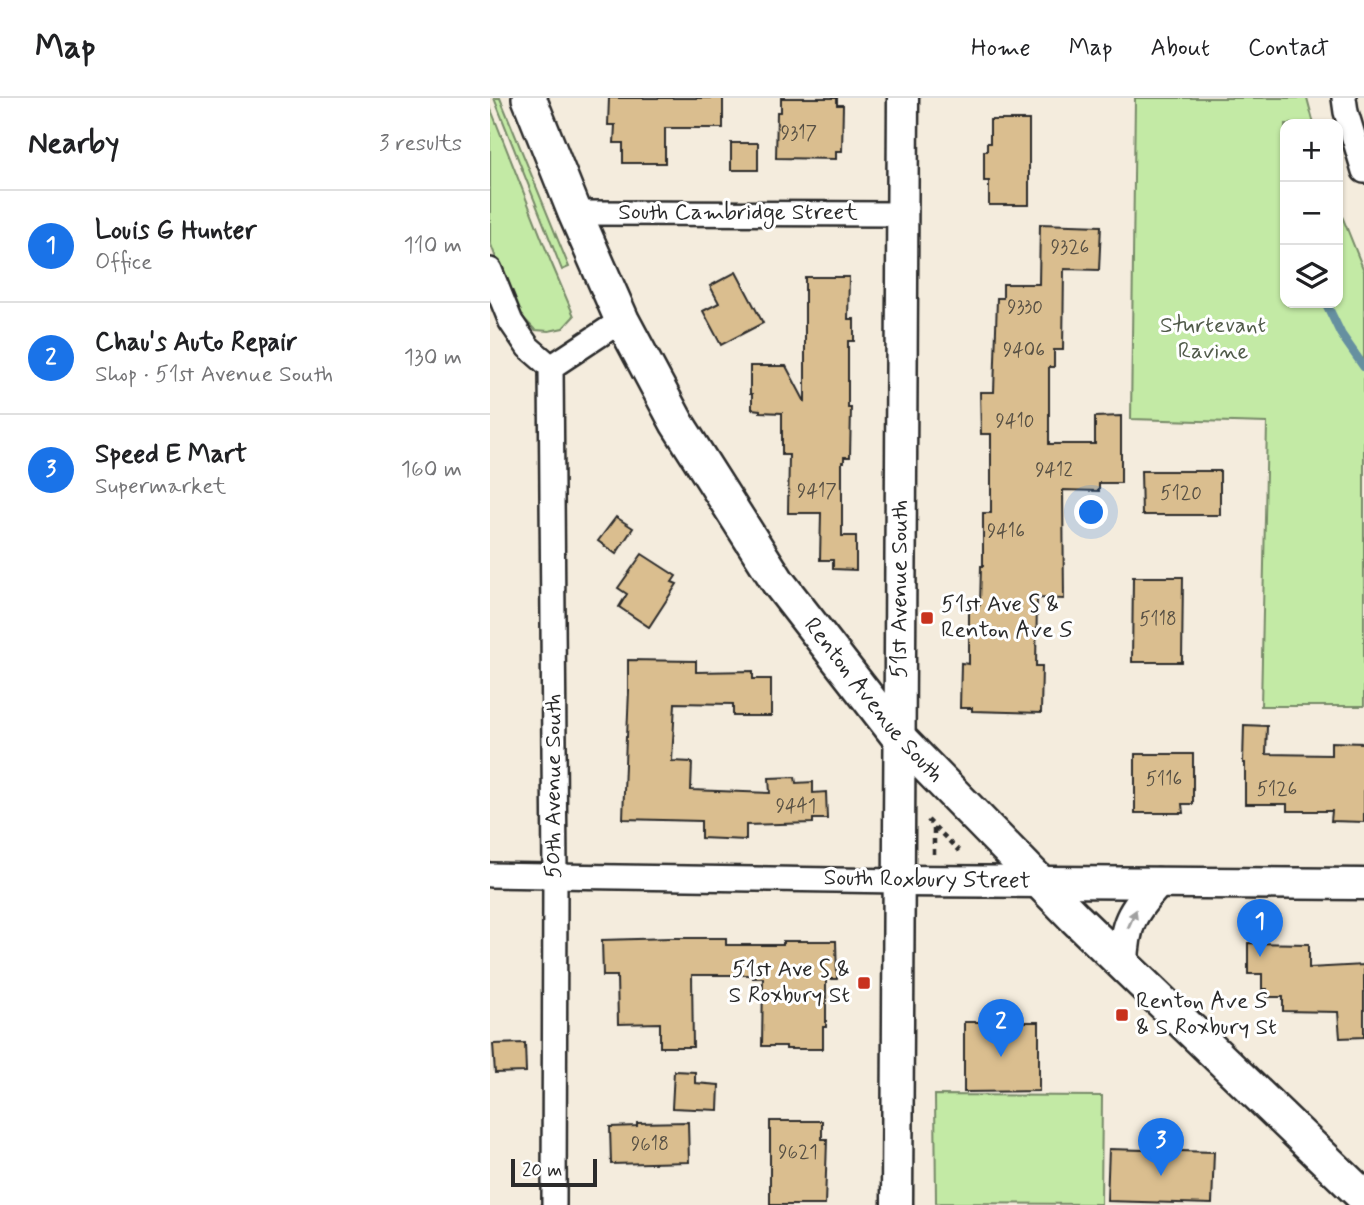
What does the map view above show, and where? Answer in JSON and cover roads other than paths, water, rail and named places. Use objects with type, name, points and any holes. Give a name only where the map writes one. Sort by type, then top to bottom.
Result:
[{"type":"main road","name":"Renton Avenue South","points":[[529,98],[622,320],[677,423],[778,582],[900,739],[1075,918],[1364,1197]]},
{"type":"street","name":"51st Avenue South","points":[[897,1205],[903,98]]},
{"type":"street","points":[[1344,98],[1364,171]]},
{"type":"street","name":"South Cambridge Street","points":[[575,213],[902,215]]},
{"type":"street","points":[[490,270],[511,321],[528,347],[551,366],[622,320]]},
{"type":"street","name":"50th Avenue South","points":[[551,366],[555,875],[554,1205]]},
{"type":"street","name":"South Roxbury Street","points":[[490,875],[1364,884]]},
{"type":"street","points":[[1124,964],[1124,944],[1129,923],[1140,903],[1158,883]]},
{"type":"waterway","points":[[1328,308],[1341,334],[1364,367]]},
{"type":"place","name":"51st Ave S & Renton Ave S","points":[[927,618]]},
{"type":"place","name":"Louis G Hunter","points":[[1260,957]]},
{"type":"place","name":"51st Ave S & S Roxbury St","points":[[864,983]]},
{"type":"place","name":"Renton Ave S & S Roxbury St","points":[[1122,1015]]},
{"type":"place","name":"Chau's Auto Repair","points":[[1001,1057]]},
{"type":"place","name":"Speed E Mart","points":[[1161,1176]]},
{"type":"park label","name":"Sturtevant Ravine","points":[[1213,339]]}]
